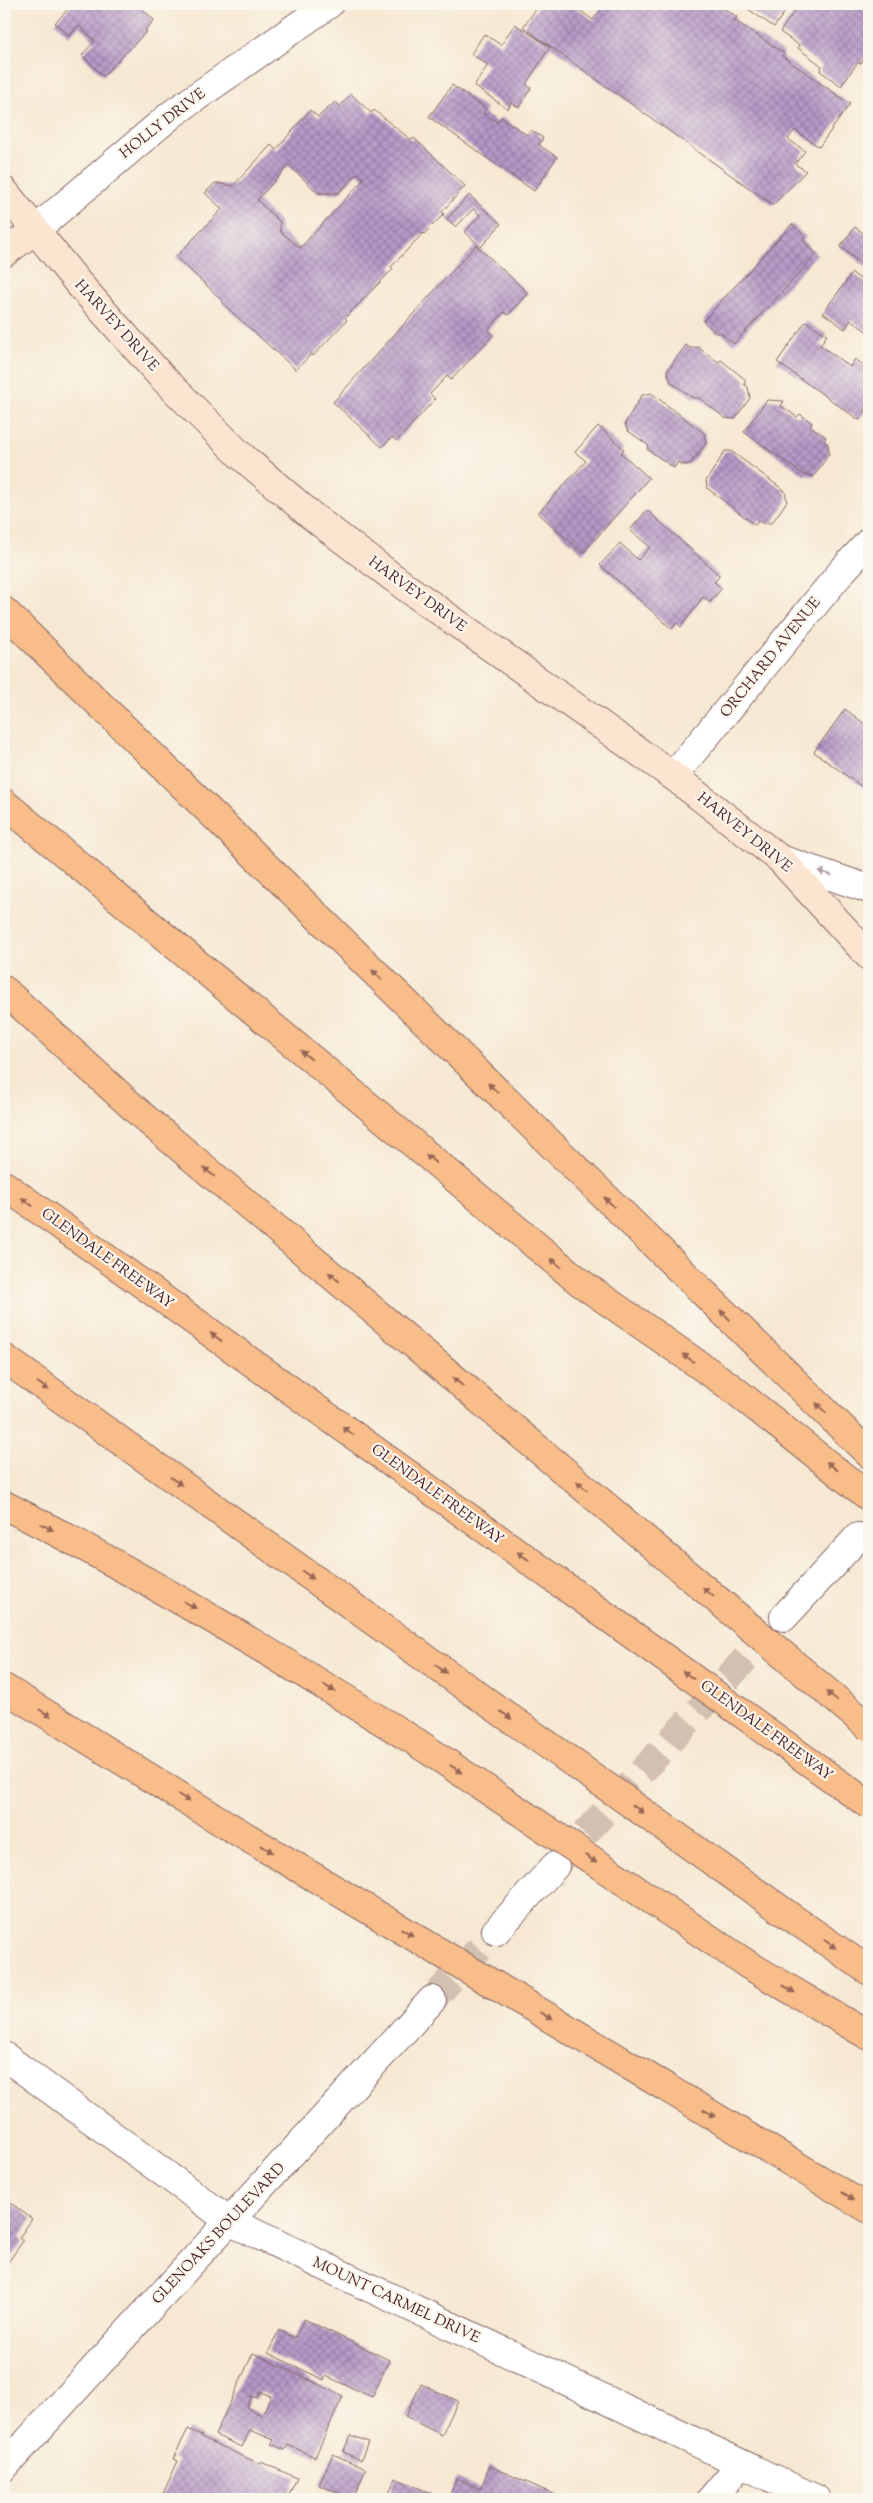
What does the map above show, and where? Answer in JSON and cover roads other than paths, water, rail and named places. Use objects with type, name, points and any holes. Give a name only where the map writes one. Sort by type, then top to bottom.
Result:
[{"type":"highway","points":[[4,611],[760,1350],[869,1454]]},
{"type":"highway","points":[[4,803],[581,1283],[728,1385],[869,1497]]},
{"type":"highway","points":[[4,990],[146,1119],[869,1728]]},
{"type":"highway","name":"GLENDALE FREEWAY","points":[[4,1185],[869,1805]]},
{"type":"highway","points":[[4,1358],[869,1971]]},
{"type":"highway","points":[[4,1505],[71,1539],[237,1632],[416,1742],[747,1964],[869,2036]]},
{"type":"highway","points":[[4,1688],[225,1824],[869,2209]]},
{"type":"main road","name":"HARVEY DRIVE","points":[[4,191],[34,231],[160,375],[238,453],[298,504],[407,588],[673,776],[780,858],[869,956]]},
{"type":"main road","name":"HOLLY DRIVE","points":[[4,253],[34,231]]},
{"type":"street","name":"HOLLY DRIVE","points":[[34,231],[172,114],[329,4]]},
{"type":"street","name":"ORCHARD AVENUE","points":[[673,776],[843,570],[869,542]]},
{"type":"street","points":[[780,858],[869,889]]},
{"type":"street","points":[[784,1617],[858,1537]]},
{"type":"street","points":[[496,1931],[555,1866]]},
{"type":"street","name":"GLENOAKS BOULEVARD","points":[[4,2467],[432,2000]]},
{"type":"street","name":"MOUNT CARMEL DRIVE","points":[[4,2056],[230,2222],[816,2499]]},
{"type":"street","points":[[711,2499],[741,2464]]},
{"type":"tunnel","points":[[556,1865],[784,1617]]},
{"type":"tunnel","points":[[432,2000],[496,1931]]}]
